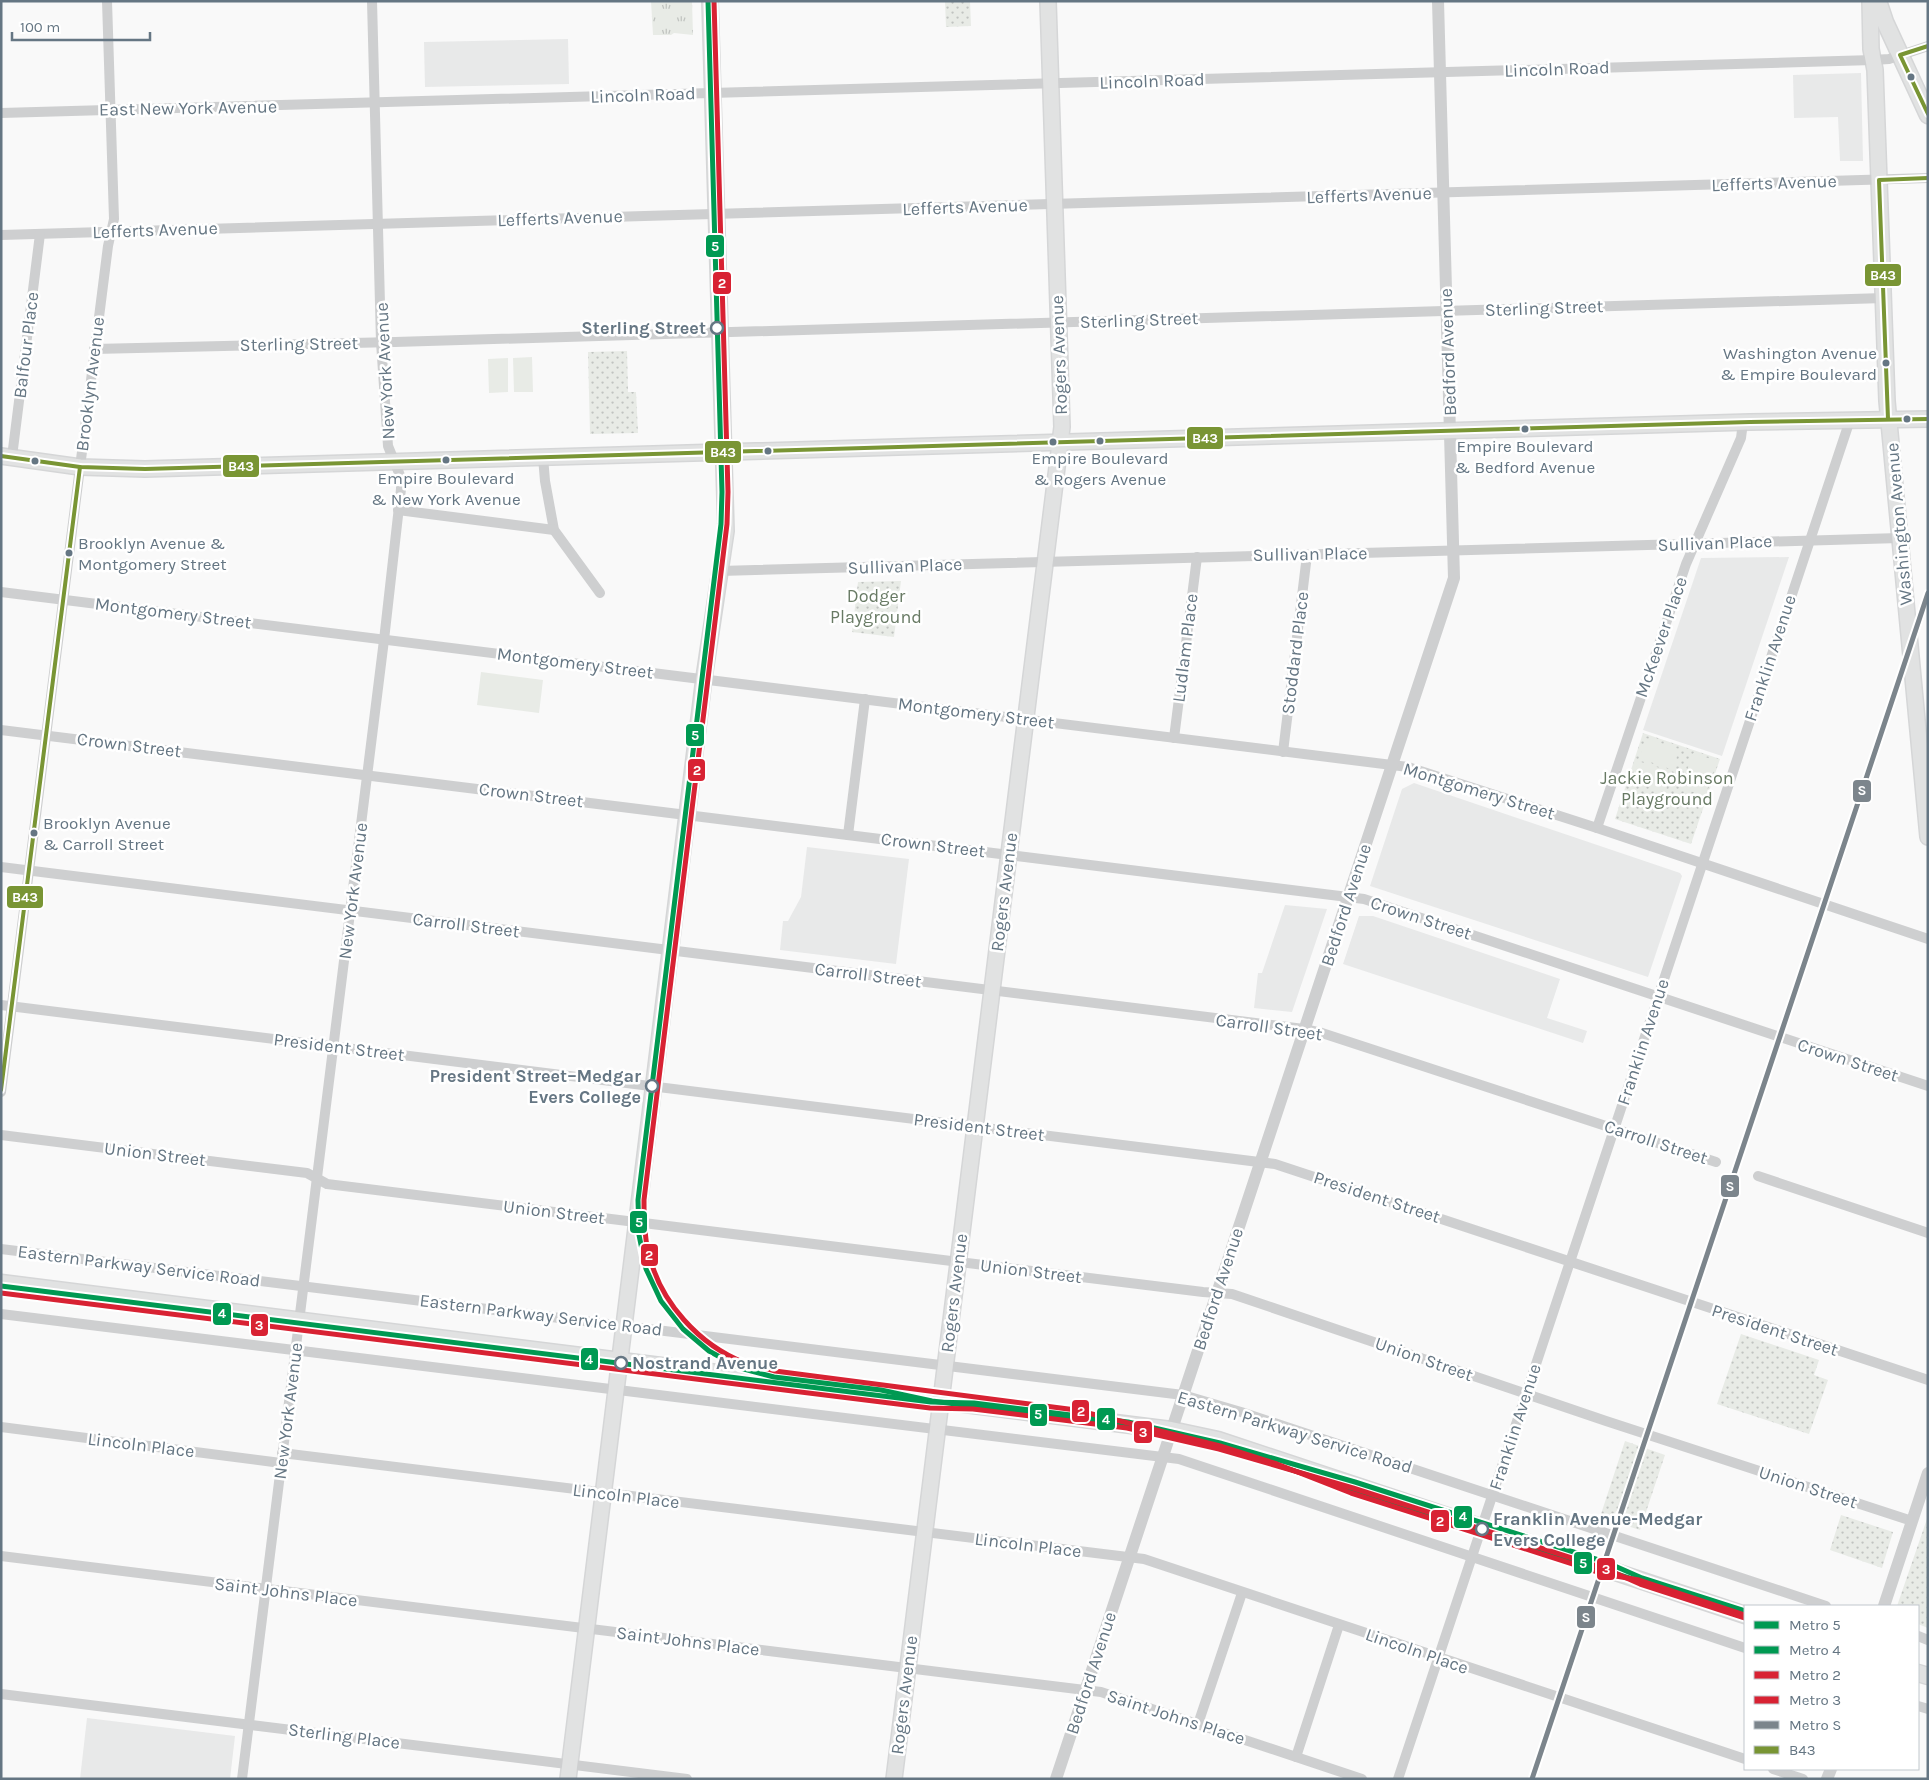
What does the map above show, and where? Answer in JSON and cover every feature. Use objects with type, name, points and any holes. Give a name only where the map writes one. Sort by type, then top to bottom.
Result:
[{"type":"main road","points":[[569,1771],[704,678],[726,531],[710,1]]},
{"type":"main road","name":"Rogers Avenue","points":[[894,1779],[1062,426],[1057,322],[1048,1]]},
{"type":"main road","name":"Washington Avenue","points":[[1870,1],[1871,49],[1875,70],[1888,419],[1928,837]]},
{"type":"main road","points":[[1878,1],[1885,22],[1928,115]]},
{"type":"main road","points":[[7,456],[80,467],[145,469],[1451,430],[1928,419]]},
{"type":"main road","points":[[1,1283],[1171,1430],[1218,1440],[1744,1615]]},
{"type":"street","name":"Brooklyn Avenue","points":[[1,1092],[94,349],[114,219],[107,1]]},
{"type":"street","name":"New York Avenue","points":[[242,1779],[384,640],[401,478],[388,446],[382,342],[372,1]]},
{"type":"street","name":"Bedford Avenue","points":[[1056,1779],[1454,578],[1438,1]]},
{"type":"street","name":"Lincoln Road","points":[[375,103],[1873,60],[1889,59],[1928,46]]},
{"type":"street","name":"East New York Avenue","points":[[1,113],[375,103]]},
{"type":"street","name":"Lefferts Avenue","points":[[1,235],[1928,178]]},
{"type":"street","name":"Balfour Place","points":[[7,456],[40,234]]},
{"type":"street","name":"Sterling Street","points":[[94,349],[1884,298]]},
{"type":"street","name":"Franklin Avenue","points":[[1398,1779],[1850,420]]},
{"type":"street","name":"McKeever Place","points":[[1597,828],[1682,572],[1740,438],[1742,422]]},
{"type":"street","points":[[543,457],[545,481],[554,530],[600,593]]},
{"type":"street","points":[[398,510],[554,530]]},
{"type":"street","name":"Sullivan Place","points":[[720,571],[1900,538]]},
{"type":"street","name":"Stoddard Place","points":[[1283,752],[1307,555]]},
{"type":"street","name":"Ludlam Place","points":[[1174,738],[1196,557]]},
{"type":"street","name":"Montgomery Street","points":[[1,592],[1408,767],[1928,939]]},
{"type":"street","points":[[848,835],[865,699]]},
{"type":"street","name":"Crown Street","points":[[1,730],[1364,899],[1928,1086]]},
{"type":"street","name":"Carroll Street","points":[[1,867],[1322,1033],[1716,1162]]},
{"type":"street","name":"President Street","points":[[1,1005],[1276,1164],[1928,1380]]},
{"type":"street","name":"Union Street","points":[[1,1135],[307,1173],[328,1184],[1232,1294],[1912,1521]]},
{"type":"street","points":[[1758,1176],[1928,1232]]},
{"type":"street","name":"Eastern Parkway Service Road","points":[[1,1249],[1183,1395],[1242,1412],[1493,1494],[1823,1605]]},
{"type":"street","points":[[1,1314],[1179,1459],[1744,1648]]},
{"type":"street","name":"Lincoln Place","points":[[1,1427],[603,1493],[1144,1559],[1744,1760]]},
{"type":"street","points":[[1884,1605],[1928,1473]]},
{"type":"street","name":"Saint Johns Place","points":[[1,1556],[907,1669],[1085,1689],[1101,1692],[1362,1779]]},
{"type":"street","points":[[1198,1724],[1242,1593]]},
{"type":"street","points":[[1296,1757],[1339,1625]]},
{"type":"street","name":"Sterling Place","points":[[1,1694],[249,1724],[569,1771],[687,1779]]},
{"type":"street","points":[[1776,1770],[1803,1779]]},
{"type":"shaded area","points":[[568,39],[569,84],[425,87],[424,42]]},
{"type":"shaded area","points":[[1861,73],[1863,161],[1840,161],[1838,117],[1794,118],[1793,75]]},
{"type":"shaded area","points":[[1789,557],[1722,756],[1643,730],[1701,558]]},
{"type":"shaded area","points":[[1414,783],[1680,873],[1682,876],[1648,977],[1370,886],[1402,789]]},
{"type":"shaded area","points":[[807,847],[909,859],[896,964],[780,950],[783,921],[788,921],[801,897]]},
{"type":"shaded area","points":[[1285,905],[1327,909],[1292,1012],[1254,1008],[1258,973],[1262,973]]},
{"type":"shaded area","points":[[1359,916],[1373,916],[1560,979],[1547,1018],[1587,1031],[1583,1043],[1343,964]]},
{"type":"shaded area","points":[[87,1718],[235,1736],[230,1779],[80,1779]]},
{"type":"green space","points":[[651,1],[692,1],[693,35],[674,33],[671,35],[653,35]]},
{"type":"green space","points":[[945,1],[970,1],[971,26],[946,27]]},
{"type":"green space","points":[[627,351],[628,392],[636,392],[638,433],[590,434],[588,352]]},
{"type":"green space","points":[[532,357],[533,392],[514,392],[513,358]]},
{"type":"green space","points":[[508,358],[508,392],[489,393],[488,359]]},
{"type":"green space","name":"Dodger Playground","points":[[901,581],[894,637],[852,632],[858,582]]},
{"type":"green space","points":[[481,672],[543,680],[539,713],[477,705]]},
{"type":"green space","name":"Jackie Robinson Playground","points":[[1643,733],[1720,759],[1691,844],[1615,819]]},
{"type":"green space","points":[[1646,738],[1679,749],[1673,770],[1639,758]]},
{"type":"green space","points":[[1693,753],[1717,761],[1705,796],[1681,788]]},
{"type":"green space","points":[[1638,761],[1672,772],[1665,792],[1631,781]]},
{"type":"green space","points":[[1741,1334],[1819,1360],[1814,1375],[1828,1380],[1809,1434],[1717,1404]]},
{"type":"green space","points":[[1625,1441],[1665,1455],[1640,1530],[1618,1523],[1619,1512],[1616,1511],[1610,1520],[1600,1517]]},
{"type":"green space","points":[[1841,1515],[1893,1532],[1882,1568],[1830,1550]]},
{"type":"green space","points":[[1928,1516],[1928,1628],[1919,1624],[1919,1605],[1897,1605]]},
{"type":"metro line","name":"5","points":[[708,1],[722,492],[721,524],[638,1200],[639,1235],[646,1269],[661,1301],[683,1329],[709,1351],[740,1368],[774,1377],[881,1390],[932,1401],[1127,1426],[1220,1447],[1744,1615]]},
{"type":"metro line","name":"2","points":[[714,1],[728,492],[727,524],[644,1200],[647,1247],[654,1272],[672,1305],[684,1320],[712,1345],[752,1366],[775,1371],[1076,1410],[1220,1446],[1277,1464],[1351,1493],[1604,1574],[1639,1580],[1744,1615]]},
{"type":"metro line","name":"S","points":[[1532,1779],[1928,593]]},
{"type":"metro line","name":"4","points":[[1,1286],[931,1402],[974,1403],[1128,1422],[1220,1443],[1355,1482],[1608,1563],[1642,1578],[1744,1611]]},
{"type":"metro line","name":"3","points":[[1,1293],[930,1408],[973,1409],[1127,1428],[1219,1449],[1353,1488],[1606,1569],[1640,1584],[1744,1618]]},
{"type":"transit line","name":"B43","points":[[1928,46],[1900,55],[1928,114]]},
{"type":"transit line","name":"B43","points":[[1888,419],[1879,180],[1928,178]]},
{"type":"transit line","name":"B43","points":[[1,456],[80,467],[145,469],[1750,422],[1928,419]]},
{"type":"transit line","name":"B43","points":[[1,1090],[80,467]]},
{"type":"place","name":"Sterling Street","points":[[717,328]]},
{"type":"place","name":"Washington Avenue & Empire Boulevard","points":[[1886,363]]},
{"type":"place","name":"Empire Boulevard & Bedford Avenue","points":[[1525,429]]},
{"type":"place","name":"Empire Boulevard & Rogers Avenue","points":[[1100,441]]},
{"type":"place","name":"Empire Boulevard & New York Avenue","points":[[446,460]]},
{"type":"place","name":"Brooklyn Avenue & Montgomery Street","points":[[69,553]]},
{"type":"place","name":"Brooklyn Avenue & Carroll Street","points":[[34,833]]},
{"type":"place","name":"President Street–Medgar Evers College","points":[[652,1086]]},
{"type":"place","name":"Nostrand Avenue","points":[[621,1363]]},
{"type":"place","name":"Franklin Avenue-Medgar Evers College","points":[[1482,1529]]}]
